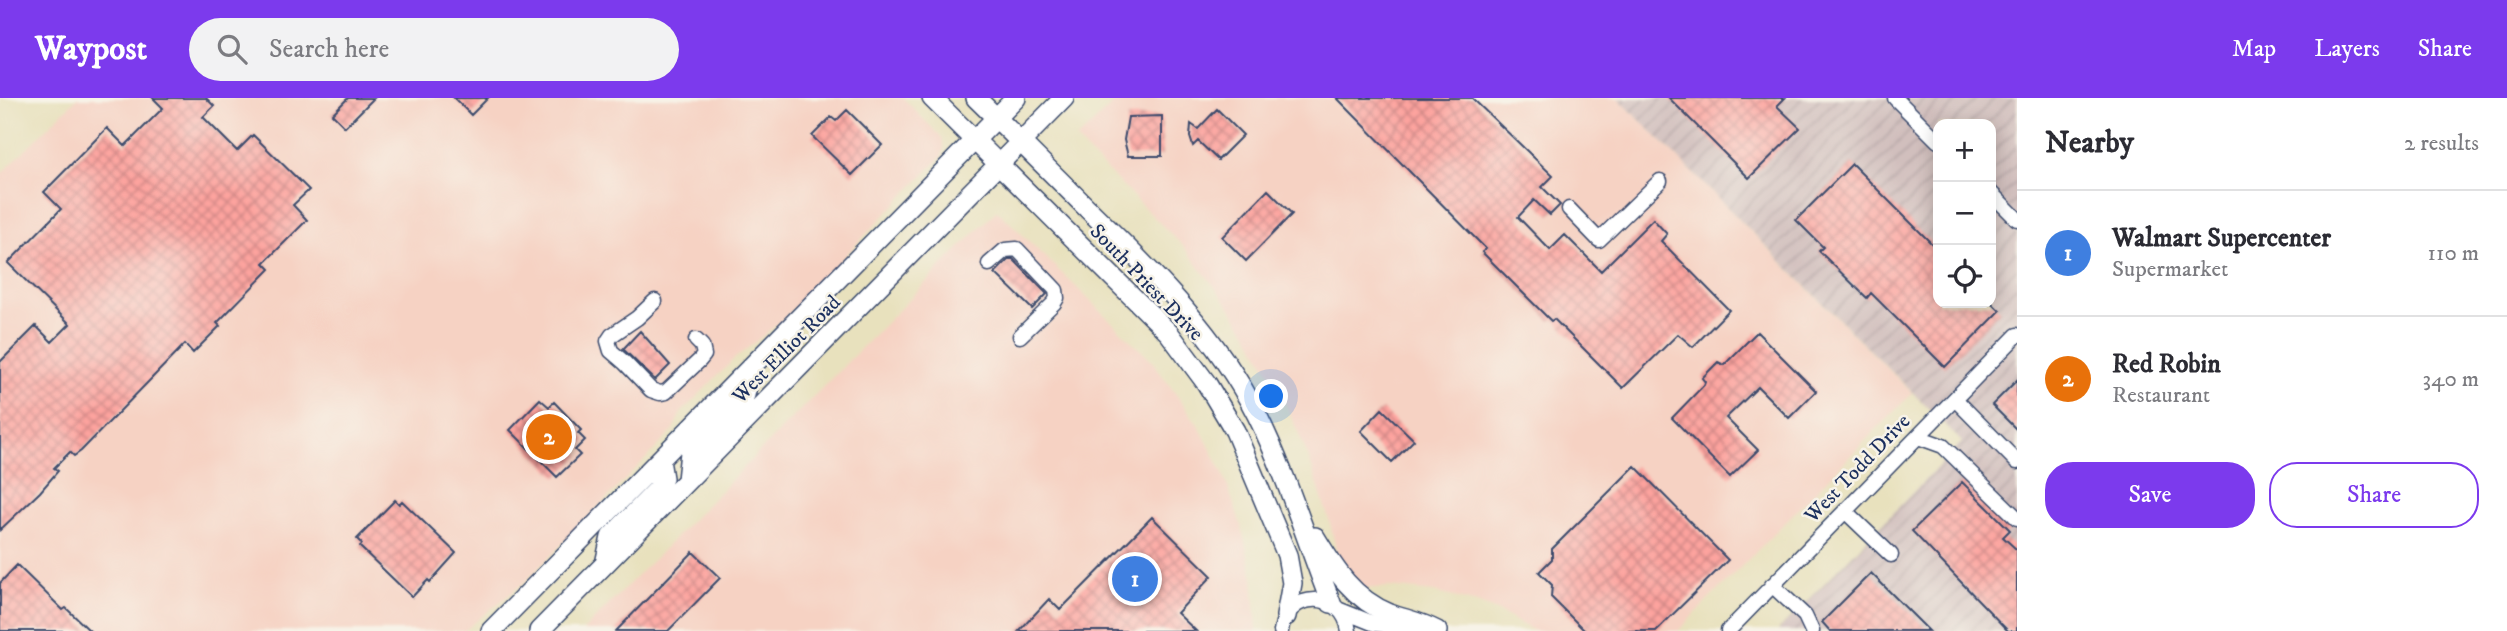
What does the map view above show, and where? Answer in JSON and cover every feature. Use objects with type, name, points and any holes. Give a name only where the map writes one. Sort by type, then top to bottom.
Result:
[{"type":"main road","name":"South Priest Drive","points":[[932,98],[1169,333],[1208,384],[1235,431],[1287,555],[1292,583],[1284,623]]},
{"type":"main road","name":"South Priest Drive","points":[[976,98],[1175,297],[1208,338],[1248,400],[1277,461],[1335,606]]},
{"type":"main road","name":"West Elliot Road","points":[[491,631],[1016,98]]},
{"type":"main road","name":"West Elliot Road","points":[[539,631],[1064,98]]},
{"type":"main road","points":[[1169,333],[1195,346],[1231,395],[1248,400]]},
{"type":"main road","points":[[687,480],[690,452],[745,395],[751,367]]},
{"type":"main road","points":[[604,565],[611,537],[659,489],[663,478],[660,460]]},
{"type":"main road","points":[[1288,492],[1335,572],[1352,590],[1391,614],[1420,621],[1437,631]]},
{"type":"street","points":[[1895,98],[1933,136]]},
{"type":"street","points":[[1569,209],[1599,240],[1660,181]]},
{"type":"street","points":[[1996,198],[2017,219]]},
{"type":"street","points":[[989,264],[1005,250],[1017,249],[1056,290],[1057,298],[1054,303],[1020,336]]},
{"type":"street","points":[[655,301],[637,318],[611,335],[608,341],[611,351],[651,390],[666,392],[700,360],[704,350],[696,340]]},
{"type":"street","name":"West Todd Drive","points":[[1727,631],[2017,335]]},
{"type":"street","points":[[1955,399],[2017,462]]},
{"type":"street","points":[[1918,437],[1943,446],[2017,518]]},
{"type":"street","points":[[1845,511],[1891,555]]},
{"type":"street","points":[[1772,585],[1805,617],[1812,631]]},
{"type":"street","points":[[1284,623],[1301,603],[1321,600],[1375,624],[1421,631]]},
{"type":"street","points":[[1335,606],[1346,618],[1349,631]]},
{"type":"shaded area","points":[[77,98],[903,98],[942,138],[944,148],[942,156],[786,317],[733,360],[681,413],[672,432],[526,581],[464,631],[0,631],[0,175]]},
{"type":"shaded area","points":[[1119,98],[1618,98],[1912,393],[1678,631],[1534,631],[1477,603],[1434,592],[1389,587],[1345,590],[1330,523],[1309,458],[1282,395],[1248,334],[1184,247],[1076,140]]},
{"type":"shaded area","points":[[1618,98],[2017,98],[2017,631],[1778,631],[1962,442]]},
{"type":"shaded area","points":[[997,210],[1152,361],[1199,426],[1223,473],[1241,525],[1253,578],[1257,631],[583,631]]},
{"type":"building","points":[[153,98],[206,98],[214,106],[203,117],[237,151],[253,135],[309,190],[293,205],[307,220],[264,263],[270,269],[217,323],[220,326],[193,353],[185,344],[81,451],[74,456],[70,452],[54,468],[58,471],[40,492],[0,530],[0,362],[36,326],[52,342],[70,324],[8,263],[61,209],[44,192],[107,128],[125,146],[163,108]]},
{"type":"building","points":[[348,98],[374,98],[345,127],[332,114]]},
{"type":"building","points":[[454,98],[488,98],[471,115]]},
{"type":"building","points":[[1337,98],[1472,98],[1553,176],[1542,187],[1560,205],[1550,215],[1534,200],[1518,217],[1550,250],[1565,235],[1601,271],[1653,219],[1667,234],[1661,241],[1729,310],[1693,347],[1678,334],[1623,388],[1482,252],[1486,249]]},
{"type":"building","points":[[1669,98],[1785,98],[1777,106],[1800,128],[1749,178]]},
{"type":"building","points":[[1217,109],[1243,135],[1218,160],[1198,141],[1193,146],[1190,137],[1191,124],[1198,129]]},
{"type":"building","points":[[847,110],[882,145],[852,175],[812,136],[831,117],[836,121]]},
{"type":"building","points":[[1162,116],[1162,156],[1128,156],[1124,140],[1128,117]]},
{"type":"building","points":[[1852,164],[1933,245],[1933,308],[1996,307],[2000,311],[1945,367],[1871,293],[1867,298],[1819,251],[1823,247],[1796,220]]},
{"type":"building","points":[[1268,190],[1292,214],[1246,261],[1222,237]]},
{"type":"building","points":[[1009,259],[1013,259],[1047,294],[1032,309],[995,273]]},
{"type":"building","points":[[640,331],[670,365],[655,380],[623,349]]},
{"type":"building","points":[[1757,332],[1816,391],[1789,418],[1758,387],[1726,418],[1758,450],[1730,477],[1672,418],[1704,385],[1702,378],[1718,362],[1724,365]]},
{"type":"building","points":[[2017,380],[2017,430],[1992,405]]},
{"type":"building","points":[[540,399],[549,407],[554,402],[581,430],[578,433],[585,440],[575,450],[580,455],[557,477],[510,430]]},
{"type":"building","points":[[1382,409],[1414,440],[1392,462],[1361,431]]},
{"type":"building","points":[[1635,466],[1728,560],[1656,631],[1585,631],[1551,597],[1552,585],[1539,572],[1552,559],[1552,549]]},
{"type":"building","points":[[1962,482],[2010,530],[2003,537],[2017,550],[2017,631],[2008,631],[1912,531]]},
{"type":"building","points":[[395,500],[399,504],[402,501],[456,553],[430,582],[428,580],[412,597],[360,547],[362,544],[357,539]]},
{"type":"building","points":[[1152,517],[1212,576],[1177,613],[1196,631],[1019,631],[1049,599],[1060,610]]},
{"type":"building","points":[[693,552],[720,578],[668,631],[616,631]]},
{"type":"building","points":[[17,565],[63,610],[66,608],[90,631],[0,631],[0,583]]},
{"type":"building","points":[[1871,573],[1929,631],[1830,631],[1822,622]]},
{"type":"place","name":"Red Robin","points":[[549,437]]},
{"type":"place","name":"Walmart Supercenter","points":[[1135,579]]}]
